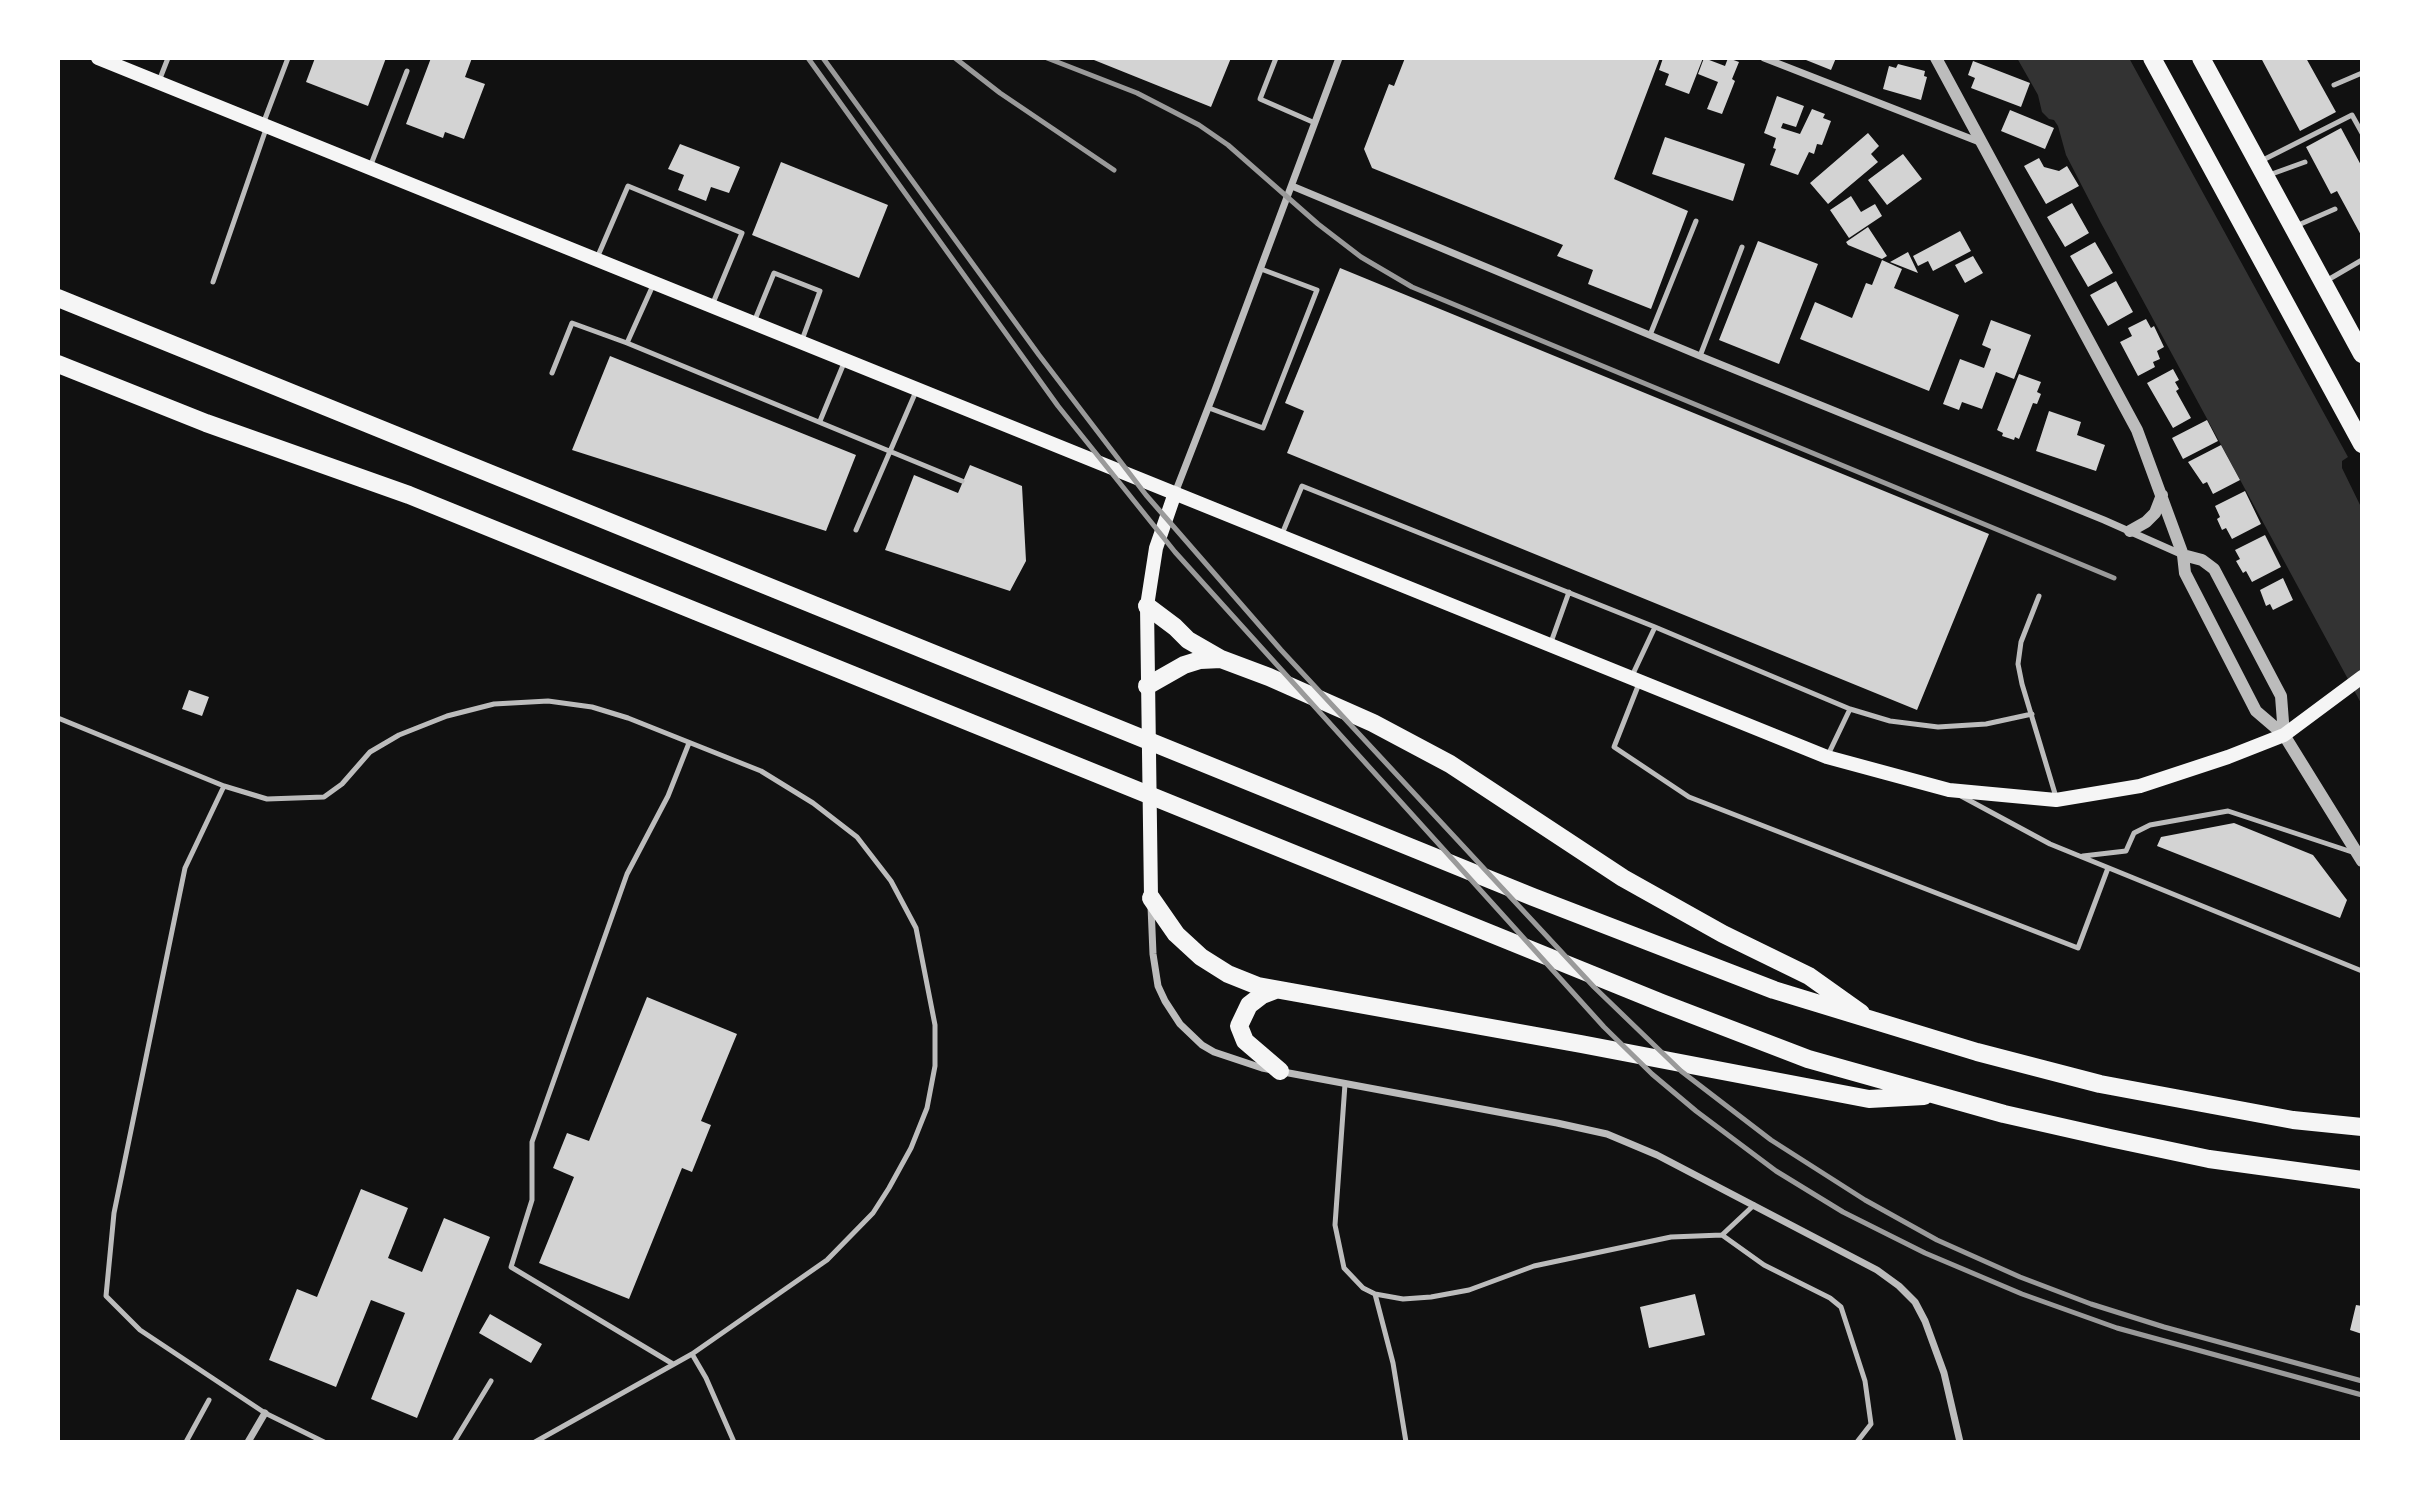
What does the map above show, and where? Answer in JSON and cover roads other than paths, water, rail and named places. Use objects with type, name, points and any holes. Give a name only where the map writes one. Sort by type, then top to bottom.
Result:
[{"type":"main road","points":[[98,58],[1827,757],[1949,790],[2056,800],[2140,786],[2228,757],[2284,734],[2362,677]]},
{"type":"main road","points":[[2152,58],[2362,444]]},
{"type":"main road","points":[[2201,58],[2362,354]]},
{"type":"main road","points":[[58,298],[1545,902],[1774,990],[1875,1023],[2100,1084],[2293,1120],[2362,1127]]},
{"type":"main road","points":[[58,364],[169,409],[409,495],[1698,1017],[1808,1059],[2004,1114],[2209,1159],[2362,1180]]},
{"type":"main road","points":[[1175,493],[1156,548],[1147,606],[1151,898],[1175,934],[1214,966],[1242,981],[1275,990],[1568,1042],[1869,1100],[1938,1096]]},
{"type":"main road","points":[[1147,606],[1188,640],[1221,659],[1373,723],[1442,759],[1623,878],[1723,934],[1809,976],[1875,1023]]},
{"type":"main road","points":[[1147,686],[1184,665],[1200,660],[1221,659]]},
{"type":"main road","points":[[1275,990],[1262,995],[1249,1005],[1239,1026],[1245,1041],[1280,1071]]},
{"type":"street","points":[[1175,493],[1339,58]]},
{"type":"street","points":[[1764,58],[1777,60],[1982,144]]},
{"type":"street","points":[[1936,58],[2137,430],[2183,555],[2185,573],[2256,711],[2284,734],[2360,858]]},
{"type":"street","points":[[1292,186],[2183,555],[2202,560],[2214,569],[2281,696],[2284,734]]},
{"type":"street","points":[[2130,531],[2155,513],[2162,495]]},
{"type":"street","points":[[1151,898],[1154,970],[1165,1001],[1180,1024],[1202,1045],[1214,1052],[1240,1062],[1280,1071],[1607,1134],[1657,1155],[1877,1270],[1915,1302],[1940,1360],[1960,1442]]},
{"type":"street","points":[[248,1442],[265,1413]]},
{"type":"lane","points":[[158,82],[168,58]]},
{"type":"lane","points":[[213,282],[288,58]]},
{"type":"lane","points":[[1276,58],[1260,99],[1315,123]]},
{"type":"lane","points":[[370,167],[407,71]]},
{"type":"lane","points":[[2333,85],[2362,73]]},
{"type":"lane","points":[[2262,169],[2352,115],[2362,133]]},
{"type":"lane","points":[[2262,169],[2305,162]]},
{"type":"lane","points":[[596,260],[628,186],[742,233],[712,306]]},
{"type":"lane","points":[[2293,227],[2335,209]]},
{"type":"lane","points":[[1650,335],[1696,221]]},
{"type":"lane","points":[[1700,356],[1742,247]]},
{"type":"lane","points":[[2323,282],[2362,260]]},
{"type":"lane","points":[[1209,408],[1263,428],[1317,290],[1261,269]]},
{"type":"lane","points":[[754,323],[774,273],[820,291],[801,342]]},
{"type":"lane","points":[[627,343],[654,283]]},
{"type":"lane","points":[[552,373],[572,323],[820,421],[962,481]]},
{"type":"lane","points":[[820,421],[845,360]]},
{"type":"lane","points":[[856,530],[916,389]]},
{"type":"lane","points":[[1281,536],[1302,486],[1569,592],[1850,709],[1899,723],[1938,727],[1986,724],[2032,713]]},
{"type":"lane","points":[[1550,645],[1569,592]]},
{"type":"lane","points":[[2039,596],[2021,642],[2018,664],[2056,800]]},
{"type":"lane","points":[[1654,627],[1614,747],[1689,797],[2078,948],[2108,868]]},
{"type":"lane","points":[[58,718],[224,786],[267,799],[324,797],[342,783],[370,752],[399,735],[447,716],[495,704],[548,701],[593,707],[628,718],[761,771],[813,803],[857,837],[891,881],[916,928],[935,1025],[935,1066],[927,1108],[911,1148],[873,1213],[827,1260],[692,1354],[535,1442]]},
{"type":"lane","points":[[1827,757],[1850,709]]},
{"type":"lane","points":[[673,1364],[511,1267],[532,1200],[532,1142],[626,874],[668,796],[688,743]]},
{"type":"lane","points":[[224,786],[186,868],[114,1213],[106,1296],[140,1330],[265,1413],[319,1441]]},
{"type":"lane","points":[[1949,790],[2050,844],[2362,971]]},
{"type":"lane","points":[[2080,857],[2126,851],[2134,833],[2150,825],[2228,811],[2360,858]]},
{"type":"lane","points":[[1346,1084],[1335,1225],[1344,1268],[1363,1288],[1375,1294],[1404,1299],[1431,1297],[1469,1290],[1546,1263],[1671,1237],[1722,1235],[1764,1265],[1830,1298],[1841,1307],[1865,1381],[1871,1424],[1857,1442]]},
{"type":"lane","points":[[1722,1235],[1754,1205]]},
{"type":"lane","points":[[1375,1294],[1393,1363],[1406,1442]]},
{"type":"lane","points":[[692,1354],[706,1378],[734,1442]]},
{"type":"lane","points":[[454,1442],[491,1381]]},
{"type":"lane","points":[[186,1442],[209,1400]]},
{"type":"railway","points":[[808,58],[1058,406],[1175,552],[1604,1027],[1652,1074],[1776,1171],[1843,1212],[1925,1253],[2022,1294],[2117,1328],[2362,1395]]},
{"type":"railway","points":[[823,58],[1039,355],[1146,495],[1281,650],[1594,987],[1681,1071],[1771,1140],[1865,1200],[1937,1240],[2020,1277],[2091,1304],[2164,1327],[2362,1381]]},
{"type":"railway","points":[[955,58],[1000,93],[1114,170]]},
{"type":"railway","points":[[1047,58],[1137,93],[1199,125],[1228,145],[1318,224],[1361,257],[1412,287],[2114,578]]}]
